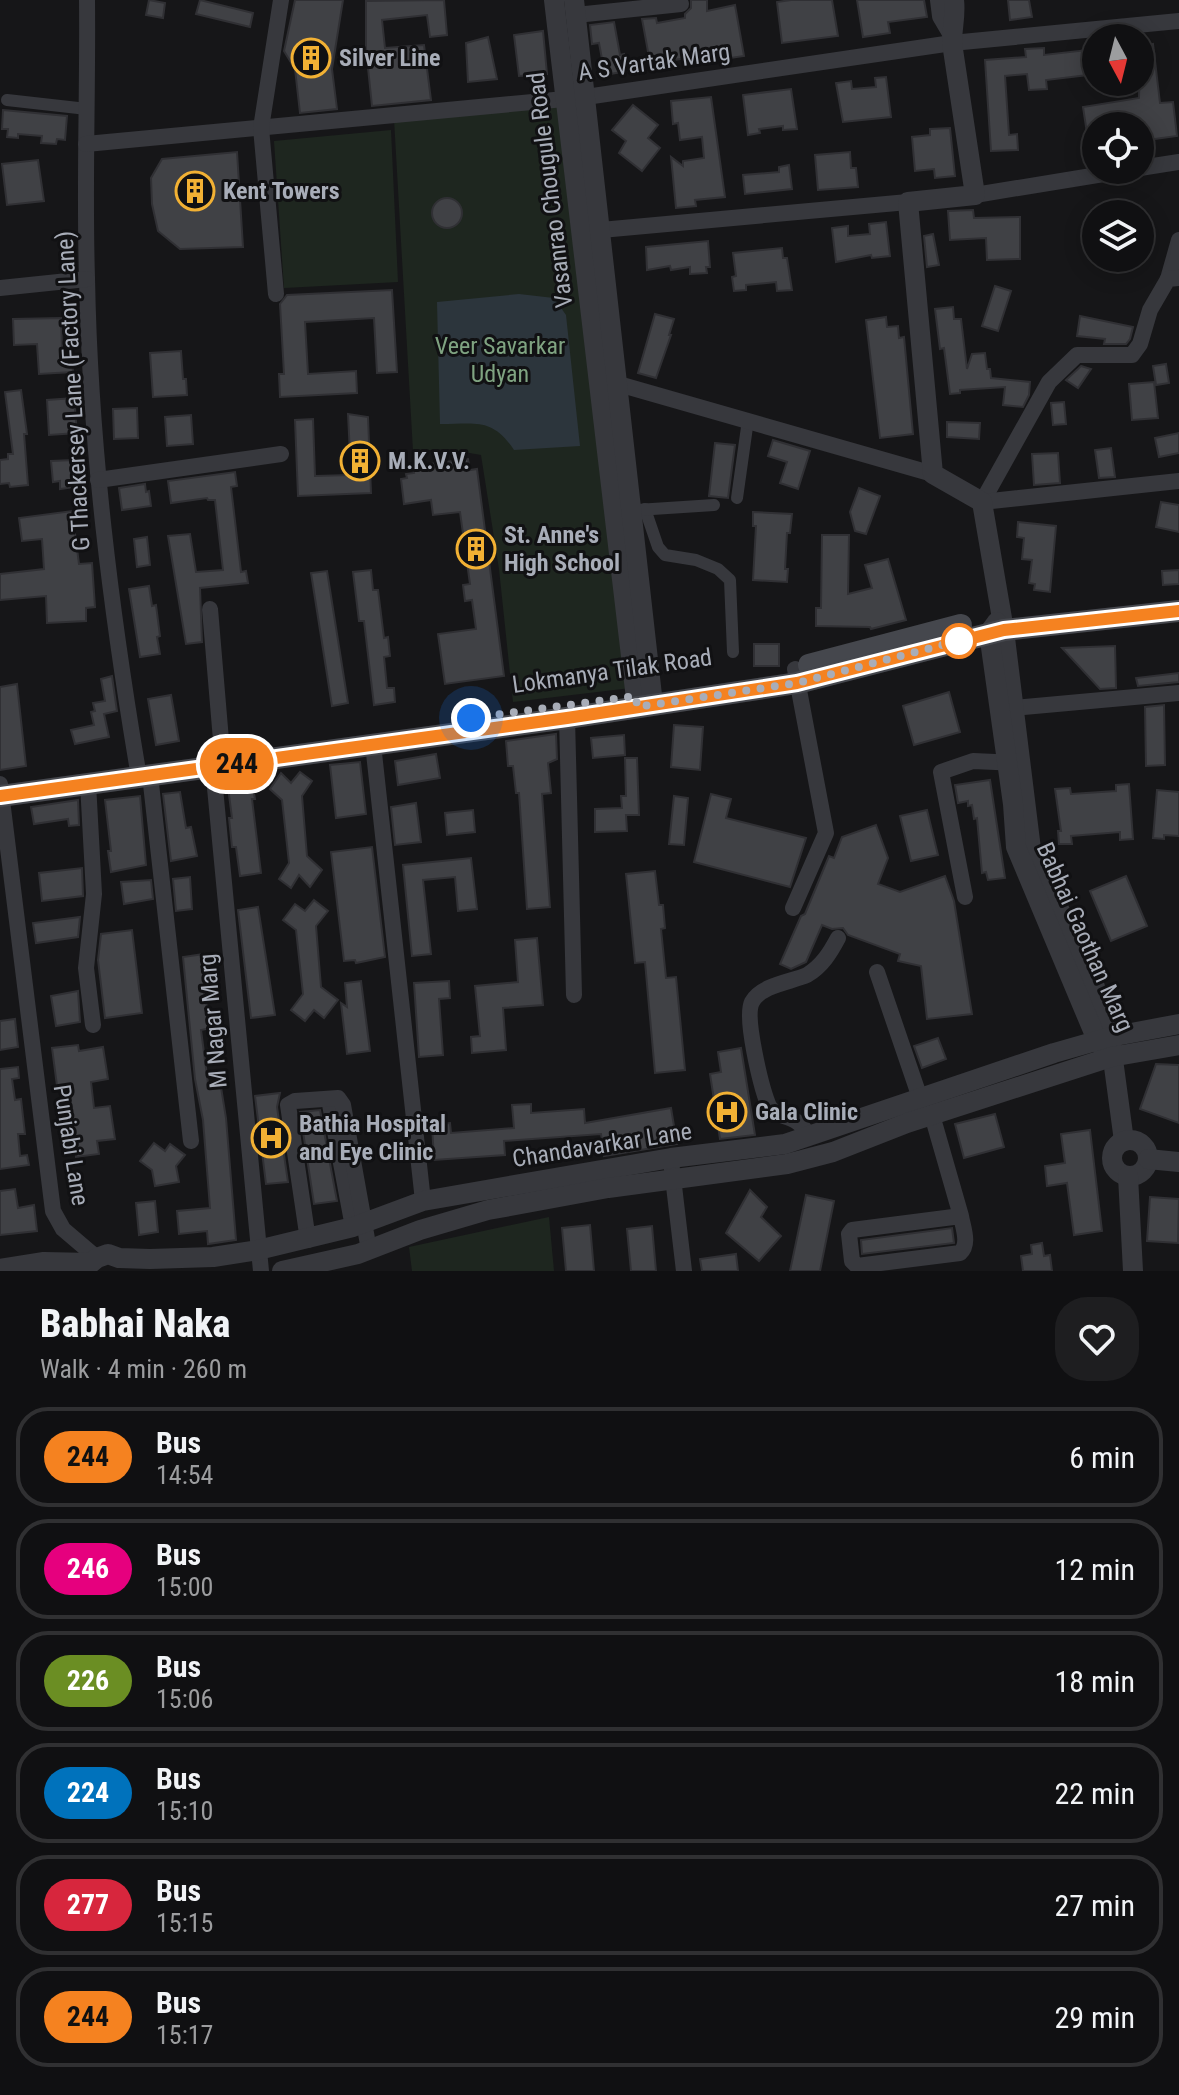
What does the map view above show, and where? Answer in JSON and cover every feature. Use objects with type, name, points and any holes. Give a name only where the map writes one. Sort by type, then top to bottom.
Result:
[{"type":"main road","name":"Lokmanya Tilak Road","points":[[0,789],[142,772],[796,676],[998,626],[1179,598]]},
{"type":"main road","name":"Lokmanya Tilak Road","points":[[998,626],[1179,611]]},
{"type":"main road","name":"Lokmanya Tilak Road","points":[[218,760],[373,744],[567,718],[644,700]]},
{"type":"main road","name":"Lokmanya Tilak Road","points":[[0,789],[88,783],[142,772]]},
{"type":"street","name":"G Thackersey Lane (Factory Lane)","points":[[87,0],[87,279],[98,480],[116,632],[142,772],[191,1141]]},
{"type":"street","points":[[276,294],[261,128],[281,0]]},
{"type":"street","name":"Vasanrao Chougule Road","points":[[554,0],[576,98],[644,700]]},
{"type":"street","points":[[940,0],[942,16],[952,38],[975,195]]},
{"type":"street","points":[[952,38],[956,16],[954,0]]},
{"type":"street","points":[[575,7],[681,4]]},
{"type":"street","name":"Vasanrao Chougule Road","points":[[575,7],[576,98]]},
{"type":"street","name":"A S Vartak Marg","points":[[86,144],[576,98],[952,38],[1179,21]]},
{"type":"street","points":[[7,100],[87,109]]},
{"type":"street","points":[[1154,166],[1179,162]]},
{"type":"street","points":[[592,231],[975,195],[1082,178]]},
{"type":"street","points":[[908,202],[933,474]]},
{"type":"street","points":[[998,626],[982,502],[1049,382],[1077,355],[1132,355],[1140,344],[1150,310],[1173,278],[1179,240]]},
{"type":"street","points":[[0,288],[87,279]]},
{"type":"street","points":[[608,381],[933,474],[982,502],[1179,481]]},
{"type":"street","name":"Vasanrao Chougule Road","points":[[608,381],[637,510],[644,700]]},
{"type":"street","points":[[737,498],[748,420]]},
{"type":"street","points":[[98,480],[281,454]]},
{"type":"street","points":[[714,505],[637,510],[665,555],[696,560],[718,569],[730,580],[733,652]]},
{"type":"street","name":"M Nagar Marg","points":[[210,609],[218,760],[260,1261]]},
{"type":"street","name":"Babhai Gaothan Marg","points":[[998,626],[1014,708],[1013,762]]},
{"type":"street","name":"Babhai Gaothan Marg","points":[[998,626],[1013,762],[1031,849],[1094,984],[1124,1141]]},
{"type":"street","points":[[793,908],[826,833],[796,676]]},
{"type":"street","points":[[1014,708],[1179,693]]},
{"type":"street","points":[[567,718],[574,995]]},
{"type":"street","points":[[373,744],[423,1201]]},
{"type":"street","points":[[965,897],[941,772],[973,761],[1013,762]]},
{"type":"street","points":[[88,783],[94,894],[86,968],[93,1025]]},
{"type":"street","name":"Punjabi Lane","points":[[0,789],[53,1211],[63,1229],[92,1264]]},
{"type":"street","points":[[808,1137],[798,1121],[780,1115],[768,1106],[752,1035],[751,1003],[758,995],[808,974],[825,961],[838,938]]},
{"type":"street","points":[[877,972],[920,1098]]},
{"type":"street","name":"Chandavarkar Lane","points":[[0,1269],[44,1262],[92,1264],[108,1254],[123,1264],[213,1257],[260,1261],[308,1240],[423,1201],[671,1158],[752,1149],[808,1137],[920,1098],[1179,1024]]},
{"type":"street","name":"Chandavarkar Lane","points":[[282,1271],[369,1250],[420,1230],[488,1210],[608,1188],[787,1164],[833,1152],[1106,1045],[1179,1045]]},
{"type":"street","points":[[308,1240],[288,1105],[295,1101],[329,1099],[359,1224],[369,1250]]},
{"type":"street","points":[[932,1115],[961,1216],[965,1249],[960,1253],[857,1266],[852,1261],[849,1234],[852,1230],[961,1216]]},
{"type":"street","points":[[1124,1141],[1141,1144],[1148,1159],[1139,1174],[1128,1176],[1117,1170],[1112,1160],[1115,1148],[1124,1141]]},
{"type":"street","points":[[671,1158],[684,1271]]},
{"type":"street","points":[[1148,1159],[1179,1162]]},
{"type":"street","points":[[1128,1176],[1133,1271]]},
{"type":"green space","name":"Veer Savarkar Udyan","points":[[561,104],[631,688],[513,702],[499,569],[481,455],[447,449],[413,451],[394,119]]},
{"type":"green space","points":[[391,130],[398,282],[284,288],[274,141]]},
{"type":"green space","points":[[549,1217],[554,1271],[412,1271],[409,1247]]},
{"type":"shaded area","points":[[519,294],[554,298],[566,315],[580,446],[514,450],[506,439],[490,427],[440,424],[437,302]]},
{"type":"building","points":[[149,0],[165,3],[163,18],[146,15]]},
{"type":"building","points":[[200,0],[253,13],[250,27],[196,14]]},
{"type":"building","name":"Silver Line","points":[[295,0],[343,0],[332,69],[337,109],[300,113],[295,69],[284,51]]},
{"type":"building","points":[[444,0],[447,35],[430,37],[427,15],[382,20],[385,48],[424,45],[431,100],[372,106],[366,49],[366,1]]},
{"type":"building","points":[[691,0],[707,0],[707,11],[735,5],[744,56],[724,59],[722,52],[656,63],[654,56],[649,57],[642,19],[656,18],[657,23],[685,18],[691,8]]},
{"type":"building","points":[[832,0],[838,36],[782,43],[777,2]]},
{"type":"building","points":[[857,0],[924,0],[927,17],[888,22],[890,33],[863,37]]},
{"type":"building","points":[[1008,0],[1029,0],[1032,17],[1010,20]]},
{"type":"building","points":[[614,22],[620,55],[624,54],[627,71],[605,75],[599,43],[592,44],[590,25]]},
{"type":"building","points":[[543,31],[547,74],[519,76],[514,35]]},
{"type":"building","points":[[488,37],[497,79],[468,82],[466,43]]},
{"type":"building","points":[[1044,48],[1044,55],[1082,51],[1082,76],[1046,80],[1047,89],[1029,90],[1027,74],[1005,76],[1009,135],[1017,134],[1018,150],[991,151],[985,60],[1026,57],[1025,49]]},
{"type":"building","points":[[1154,52],[1160,103],[1173,102],[1177,136],[1154,139],[1154,112],[1084,112],[1083,107],[1154,96]]},
{"type":"building","points":[[886,77],[891,117],[843,122],[836,83],[851,81],[852,89],[876,87],[875,78]]},
{"type":"building","points":[[791,89],[797,129],[783,130],[783,126],[759,129],[760,133],[748,135],[743,95]]},
{"type":"building","points":[[711,97],[725,197],[695,200],[696,206],[676,208],[671,157],[683,166],[683,161],[704,158],[702,137],[680,140],[678,123],[673,124],[671,101]]},
{"type":"building","points":[[633,105],[658,125],[648,138],[660,148],[642,171],[619,153],[626,141],[612,130]]},
{"type":"building","points":[[3,110],[67,116],[65,140],[57,139],[56,144],[41,143],[42,136],[18,134],[18,138],[7,137],[8,129],[2,129]]},
{"type":"building","points":[[950,128],[955,176],[935,178],[934,169],[915,171],[912,137],[930,135],[930,129]]},
{"type":"building","name":"Kent Towers","points":[[237,152],[243,247],[180,249],[158,231],[152,204],[151,178],[162,159]]},
{"type":"building","points":[[850,152],[851,168],[856,168],[858,187],[818,190],[815,155]]},
{"type":"building","points":[[38,160],[44,201],[7,205],[2,164]]},
{"type":"building","points":[[789,165],[792,189],[745,194],[743,175],[779,172],[779,167]]},
{"type":"building","points":[[447,198],[458,202],[462,213],[458,224],[447,228],[436,224],[432,213],[436,202]]},
{"type":"building","points":[[973,210],[974,218],[1020,217],[1020,259],[987,260],[986,238],[950,240],[948,211]]},
{"type":"building","points":[[886,222],[890,256],[872,258],[871,255],[836,262],[832,228],[848,226],[848,236],[870,234],[869,224]]},
{"type":"building","points":[[933,234],[939,265],[927,267],[924,236]]},
{"type":"building","points":[[708,241],[710,267],[706,267],[707,273],[690,274],[690,267],[671,270],[670,266],[647,270],[646,247]]},
{"type":"building","points":[[782,248],[783,258],[787,258],[792,290],[777,291],[776,282],[746,285],[746,290],[734,291],[733,253]]},
{"type":"building","points":[[995,286],[1011,291],[998,331],[982,326]]},
{"type":"building","points":[[392,290],[397,372],[377,373],[374,318],[305,322],[308,374],[356,371],[357,393],[280,397],[279,374],[284,374],[280,304],[287,295]]},
{"type":"building","points":[[953,307],[954,319],[961,319],[967,369],[972,354],[985,353],[991,378],[1030,382],[1029,395],[1023,407],[1003,405],[1005,387],[960,390],[960,393],[950,394],[935,309]]},
{"type":"building","points":[[655,314],[674,319],[656,378],[638,373]]},
{"type":"building","points":[[1080,316],[1133,327],[1130,339],[1126,344],[1104,344],[1105,339],[1077,336]]},
{"type":"building","points":[[886,317],[887,327],[898,326],[899,338],[904,337],[913,434],[880,438],[866,320]]},
{"type":"building","points":[[61,318],[62,349],[71,348],[73,372],[39,374],[37,344],[14,345],[13,319]]},
{"type":"building","points":[[181,351],[187,395],[153,397],[150,353]]},
{"type":"building","points":[[1166,364],[1169,383],[1156,385],[1153,366]]},
{"type":"building","points":[[1081,366],[1091,369],[1078,388],[1066,380]]},
{"type":"building","points":[[1154,382],[1158,418],[1132,420],[1129,384]]},
{"type":"building","points":[[21,390],[27,434],[24,434],[28,485],[10,487],[9,483],[0,484],[0,460],[8,459],[8,454],[13,454],[5,392]]},
{"type":"building","points":[[74,398],[77,433],[49,435],[47,400]]},
{"type":"building","points":[[1064,402],[1066,424],[1053,425],[1051,403]]},
{"type":"building","points":[[137,408],[138,438],[114,439],[113,409]]},
{"type":"building","name":"M.K.V.V.","points":[[348,414],[368,417],[371,493],[298,496],[295,420],[313,419],[315,476],[351,475]]},
{"type":"building","points":[[191,415],[193,444],[167,446],[165,417]]},
{"type":"building","points":[[947,422],[980,423],[979,439],[947,437]]},
{"type":"building","points":[[1179,433],[1179,453],[1159,457],[1155,438]]},
{"type":"building","points":[[773,440],[810,451],[798,489],[780,483],[787,462],[768,456]]},
{"type":"building","points":[[715,443],[735,445],[728,498],[709,496]]},
{"type":"building","points":[[1111,448],[1115,477],[1099,478],[1095,450]]},
{"type":"building","points":[[1058,453],[1060,483],[1034,485],[1032,454]]},
{"type":"building","name":"St. Anne's High School","points":[[468,459],[470,470],[477,469],[504,676],[445,684],[438,634],[476,629],[472,600],[465,601],[463,585],[470,584],[460,512],[433,515],[431,500],[404,504],[401,479],[407,478],[406,474],[414,473],[413,466]]},
{"type":"building","points":[[74,460],[75,487],[60,489],[60,481],[53,482],[51,461]]},
{"type":"building","points":[[235,472],[237,486],[231,487],[241,572],[246,571],[248,583],[200,588],[202,642],[186,644],[168,536],[190,534],[196,572],[223,570],[215,500],[207,498],[171,503],[168,481]]},
{"type":"building","points":[[145,484],[151,506],[122,510],[119,488]]},
{"type":"building","points":[[859,488],[880,496],[866,534],[855,531],[850,512]]},
{"type":"building","points":[[1161,502],[1179,505],[1179,532],[1156,527]]},
{"type":"building","points":[[72,511],[79,564],[92,563],[95,607],[86,608],[86,621],[47,623],[46,596],[0,600],[0,574],[44,569],[42,539],[22,541],[19,518]]},
{"type":"building","points":[[753,512],[792,514],[790,533],[787,533],[787,582],[753,580],[756,526],[753,526]]},
{"type":"building","points":[[1018,522],[1056,526],[1050,592],[1034,590],[1035,584],[1029,583],[1032,560],[1022,559],[1024,538],[1017,537]]},
{"type":"building","points":[[822,535],[849,535],[848,594],[872,588],[865,565],[888,559],[906,620],[871,629],[816,626],[816,608],[821,608]]},
{"type":"building","points":[[147,537],[150,565],[137,567],[134,539]]},
{"type":"building","points":[[371,570],[373,590],[378,590],[384,638],[388,637],[390,656],[384,657],[387,688],[394,688],[395,702],[374,705],[364,621],[359,621],[353,572]]},
{"type":"building","points":[[1179,570],[1179,584],[1163,585],[1162,571]]},
{"type":"building","points":[[327,571],[348,703],[332,706],[311,573]]},
{"type":"building","points":[[149,586],[152,606],[156,605],[160,654],[140,657],[129,589]]},
{"type":"building","points":[[754,644],[779,644],[779,666],[754,666]]},
{"type":"building","points":[[1115,646],[1116,688],[1100,689],[1062,648]]},
{"type":"building","points":[[1179,673],[1179,682],[1138,686],[1136,678]]},
{"type":"building","points":[[112,676],[117,711],[104,714],[109,737],[75,744],[71,730],[94,725],[91,712],[95,711],[93,703],[105,701],[101,679]]},
{"type":"building","points":[[17,684],[26,766],[0,770],[0,687]]},
{"type":"building","points":[[949,692],[960,732],[914,745],[903,706]]},
{"type":"building","points":[[171,695],[179,741],[156,745],[148,699]]},
{"type":"building","points":[[1164,705],[1165,765],[1146,766],[1145,707]]},
{"type":"building","points":[[674,725],[703,727],[700,770],[671,767]]},
{"type":"building","points":[[556,734],[557,759],[548,763],[551,793],[542,794],[550,907],[527,909],[519,793],[516,793],[513,766],[508,766],[506,741]]},
{"type":"building","points":[[624,735],[625,755],[593,758],[591,738]]},
{"type":"building","points":[[436,754],[440,778],[398,785],[395,761]]},
{"type":"building","points":[[625,758],[637,758],[639,815],[626,815],[627,831],[595,832],[595,809],[622,808],[621,796],[626,796]]},
{"type":"building","points":[[360,762],[366,814],[336,818],[330,765]]},
{"type":"building","points":[[300,772],[312,781],[302,796],[307,856],[322,870],[310,887],[299,875],[291,888],[279,879],[289,863],[282,800],[270,789],[281,773],[291,783]]},
{"type":"building","points":[[251,776],[261,873],[240,876],[236,847],[232,847],[227,779]]},
{"type":"building","points":[[990,780],[1005,878],[988,880],[986,872],[982,873],[977,818],[974,819],[972,805],[968,806],[968,801],[958,803],[955,785]]},
{"type":"building","points":[[1129,784],[1133,839],[1120,840],[1120,832],[1071,836],[1072,844],[1059,844],[1058,831],[1061,831],[1055,789],[1070,788],[1071,794],[1116,791],[1116,785]]},
{"type":"building","points":[[1157,790],[1179,792],[1179,836],[1153,838]]},
{"type":"building","points":[[180,792],[186,828],[191,827],[197,856],[171,861],[163,794]]},
{"type":"building","points":[[711,794],[731,799],[726,818],[806,838],[790,887],[694,862]]},
{"type":"building","points":[[140,796],[146,865],[111,872],[105,800]]},
{"type":"building","points":[[674,796],[688,798],[684,845],[669,844]]},
{"type":"building","points":[[78,800],[79,825],[69,826],[68,819],[34,824],[31,807]]},
{"type":"building","points":[[416,803],[421,842],[395,845],[391,807]]},
{"type":"building","points":[[473,810],[475,832],[447,835],[445,813]]},
{"type":"building","points":[[927,810],[938,855],[911,861],[900,816]]},
{"type":"building","points":[[876,825],[888,858],[878,884],[900,892],[945,876],[954,901],[972,1014],[927,1019],[921,966],[898,961],[900,954],[848,935],[843,928],[832,929],[822,925],[806,962],[791,969],[780,964],[829,856],[834,858],[842,837]]},
{"type":"building","points":[[372,847],[385,957],[356,963],[355,960],[344,961],[331,852]]},
{"type":"building","points":[[471,858],[477,909],[458,911],[455,877],[423,880],[431,954],[412,956],[403,865]]},
{"type":"building","points":[[82,868],[83,896],[42,901],[39,873]]},
{"type":"building","points":[[655,871],[659,905],[663,905],[665,928],[661,929],[666,978],[676,977],[685,1070],[655,1073],[645,962],[635,963],[626,874]]},
{"type":"building","points":[[1126,876],[1147,926],[1111,941],[1090,891]]},
{"type":"building","points":[[190,877],[192,909],[176,911],[173,879]]},
{"type":"building","points":[[151,880],[153,899],[124,904],[121,882]]},
{"type":"building","points":[[314,900],[328,911],[316,926],[321,987],[338,1000],[324,1018],[314,1010],[305,1021],[291,1010],[303,994],[296,930],[283,920],[295,904],[305,911]]},
{"type":"building","points":[[258,907],[275,1015],[251,1018],[238,910]]},
{"type":"building","points":[[80,917],[78,937],[36,943],[33,923]]},
{"type":"building","points":[[132,930],[142,1013],[105,1018],[98,960],[101,934]]},
{"type":"building","points":[[537,938],[543,1005],[503,1008],[506,1050],[472,1053],[471,1037],[480,1036],[475,986],[518,982],[515,940]]},
{"type":"building","points":[[204,954],[208,986],[203,987],[211,1028],[201,1030],[208,1083],[220,1081],[236,1240],[208,1244],[207,1231],[179,1234],[177,1211],[210,1208],[203,1120],[195,1079],[183,957]]},
{"type":"building","points":[[361,981],[370,1051],[347,1054],[341,1003],[347,1007],[345,983]]},
{"type":"building","points":[[449,981],[450,998],[439,999],[443,1055],[419,1057],[414,983]]},
{"type":"building","points":[[78,991],[80,1022],[56,1026],[51,996]]},
{"type":"building","points":[[15,1019],[18,1047],[0,1050],[0,1021]]},
{"type":"building","points":[[938,1038],[946,1059],[922,1068],[914,1046]]},
{"type":"building","points":[[78,1045],[79,1051],[103,1047],[108,1079],[91,1082],[94,1108],[110,1106],[115,1139],[97,1141],[99,1154],[76,1157],[66,1085],[57,1086],[52,1048]]},
{"type":"building","points":[[741,1048],[755,1135],[720,1139],[710,1074],[721,1072],[718,1052]]},
{"type":"building","points":[[1156,1064],[1179,1065],[1179,1123],[1140,1109]]},
{"type":"building","points":[[18,1067],[19,1078],[12,1079],[15,1100],[21,1099],[25,1134],[18,1134],[20,1156],[27,1155],[29,1165],[0,1169],[0,1069]]},
{"type":"building","points":[[280,1093],[277,1107],[288,1182],[266,1184],[255,1096]]},
{"type":"building","points":[[531,1104],[531,1113],[584,1109],[585,1123],[671,1108],[677,1144],[604,1156],[601,1134],[504,1141],[505,1155],[434,1160],[432,1125],[450,1123],[451,1133],[514,1128],[512,1105]]},
{"type":"building","points":[[320,1110],[337,1201],[314,1204],[300,1112]]},
{"type":"building","points":[[995,1114],[1004,1147],[964,1158],[955,1124]]},
{"type":"building","points":[[1090,1130],[1102,1231],[1074,1235],[1067,1183],[1047,1186],[1045,1166],[1065,1163],[1061,1134]]},
{"type":"building","points":[[154,1143],[165,1151],[170,1144],[185,1155],[176,1166],[179,1182],[155,1186],[152,1170],[140,1161]]},
{"type":"building","points":[[15,1189],[18,1208],[34,1205],[37,1231],[0,1235],[0,1191]]},
{"type":"building","points":[[750,1190],[767,1207],[761,1217],[781,1236],[759,1261],[726,1233]]},
{"type":"building","points":[[806,1195],[834,1201],[820,1271],[790,1271]]},
{"type":"building","points":[[1150,1197],[1179,1199],[1178,1243],[1147,1241]]},
{"type":"building","points":[[155,1201],[158,1232],[139,1235],[136,1203]]},
{"type":"building","points":[[590,1225],[594,1271],[566,1271],[562,1228]]},
{"type":"building","points":[[652,1226],[656,1271],[631,1271],[627,1229]]},
{"type":"building","points":[[952,1228],[954,1243],[862,1254],[861,1240]]},
{"type":"building","points":[[1042,1243],[1044,1256],[1050,1255],[1052,1271],[1023,1271],[1021,1256],[1032,1254],[1031,1245]]},
{"type":"building","points":[[736,1254],[738,1271],[702,1271],[700,1259]]},
{"type":"bus line","name":"244","points":[[0,796],[797,683],[1004,630],[1179,611]]},
{"type":"place","name":"Silver Line","points":[[311,58]]},
{"type":"place","name":"Kent Towers","points":[[195,191]]},
{"type":"place","name":"M.K.V.V.","points":[[360,461]]},
{"type":"place","name":"St. Anne's High School","points":[[476,549]]},
{"type":"place","name":"Gala Clinic","points":[[727,1112]]},
{"type":"place","name":"Bathia Hospital and Eye Clinic","points":[[271,1138]]},
{"type":"route","points":[[471,718],[636,696],[637,707],[797,683],[962,640],[959,641]]}]
